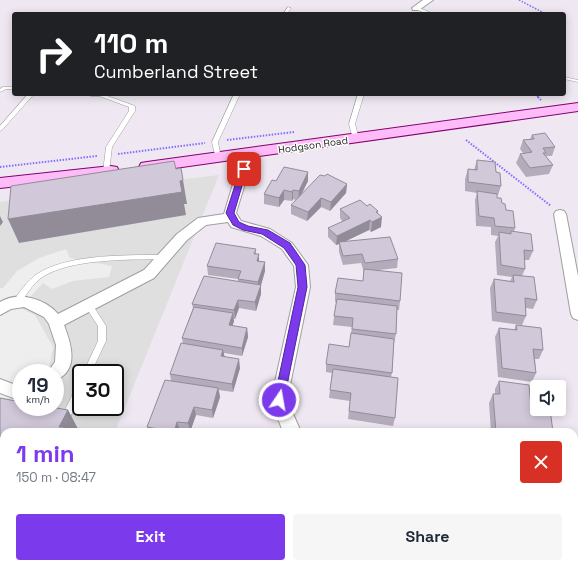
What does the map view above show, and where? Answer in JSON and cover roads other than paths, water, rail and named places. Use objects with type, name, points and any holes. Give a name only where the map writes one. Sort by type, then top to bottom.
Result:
[{"type":"main road","name":"Hodgson Road","points":[[0,183],[218,158],[578,107]]},
{"type":"street","points":[[416,8],[429,0]]},
{"type":"street","points":[[248,154],[230,213],[236,224],[265,232],[287,246],[301,265],[303,287],[279,400],[290,428]]},
{"type":"street","points":[[560,214],[578,314]]},
{"type":"street","points":[[56,322],[149,274],[182,237],[202,222],[232,217]]},
{"type":"street","points":[[0,309],[8,304],[26,301],[49,313],[56,322],[64,345],[63,364]]},
{"type":"street","points":[[0,386],[12,391]]},
{"type":"lane","points":[[286,12],[289,8]]},
{"type":"lane","points":[[416,8],[427,12]]},
{"type":"lane","points":[[566,78],[578,80]]},
{"type":"lane","points":[[0,91],[4,88],[12,88]]},
{"type":"lane","points":[[0,129],[29,96]]},
{"type":"lane","points":[[103,96],[132,106],[132,111],[109,147],[106,172]]},
{"type":"lane","points":[[218,158],[215,142],[236,96]]},
{"type":"lane","points":[[356,139],[352,124],[360,96]]},
{"type":"lane","points":[[17,302],[29,285],[43,274],[79,262],[123,258],[163,257]]},
{"type":"lane","points":[[89,306],[102,326],[102,341],[91,364]]},
{"type":"lane","points":[[65,419],[72,404]]}]
